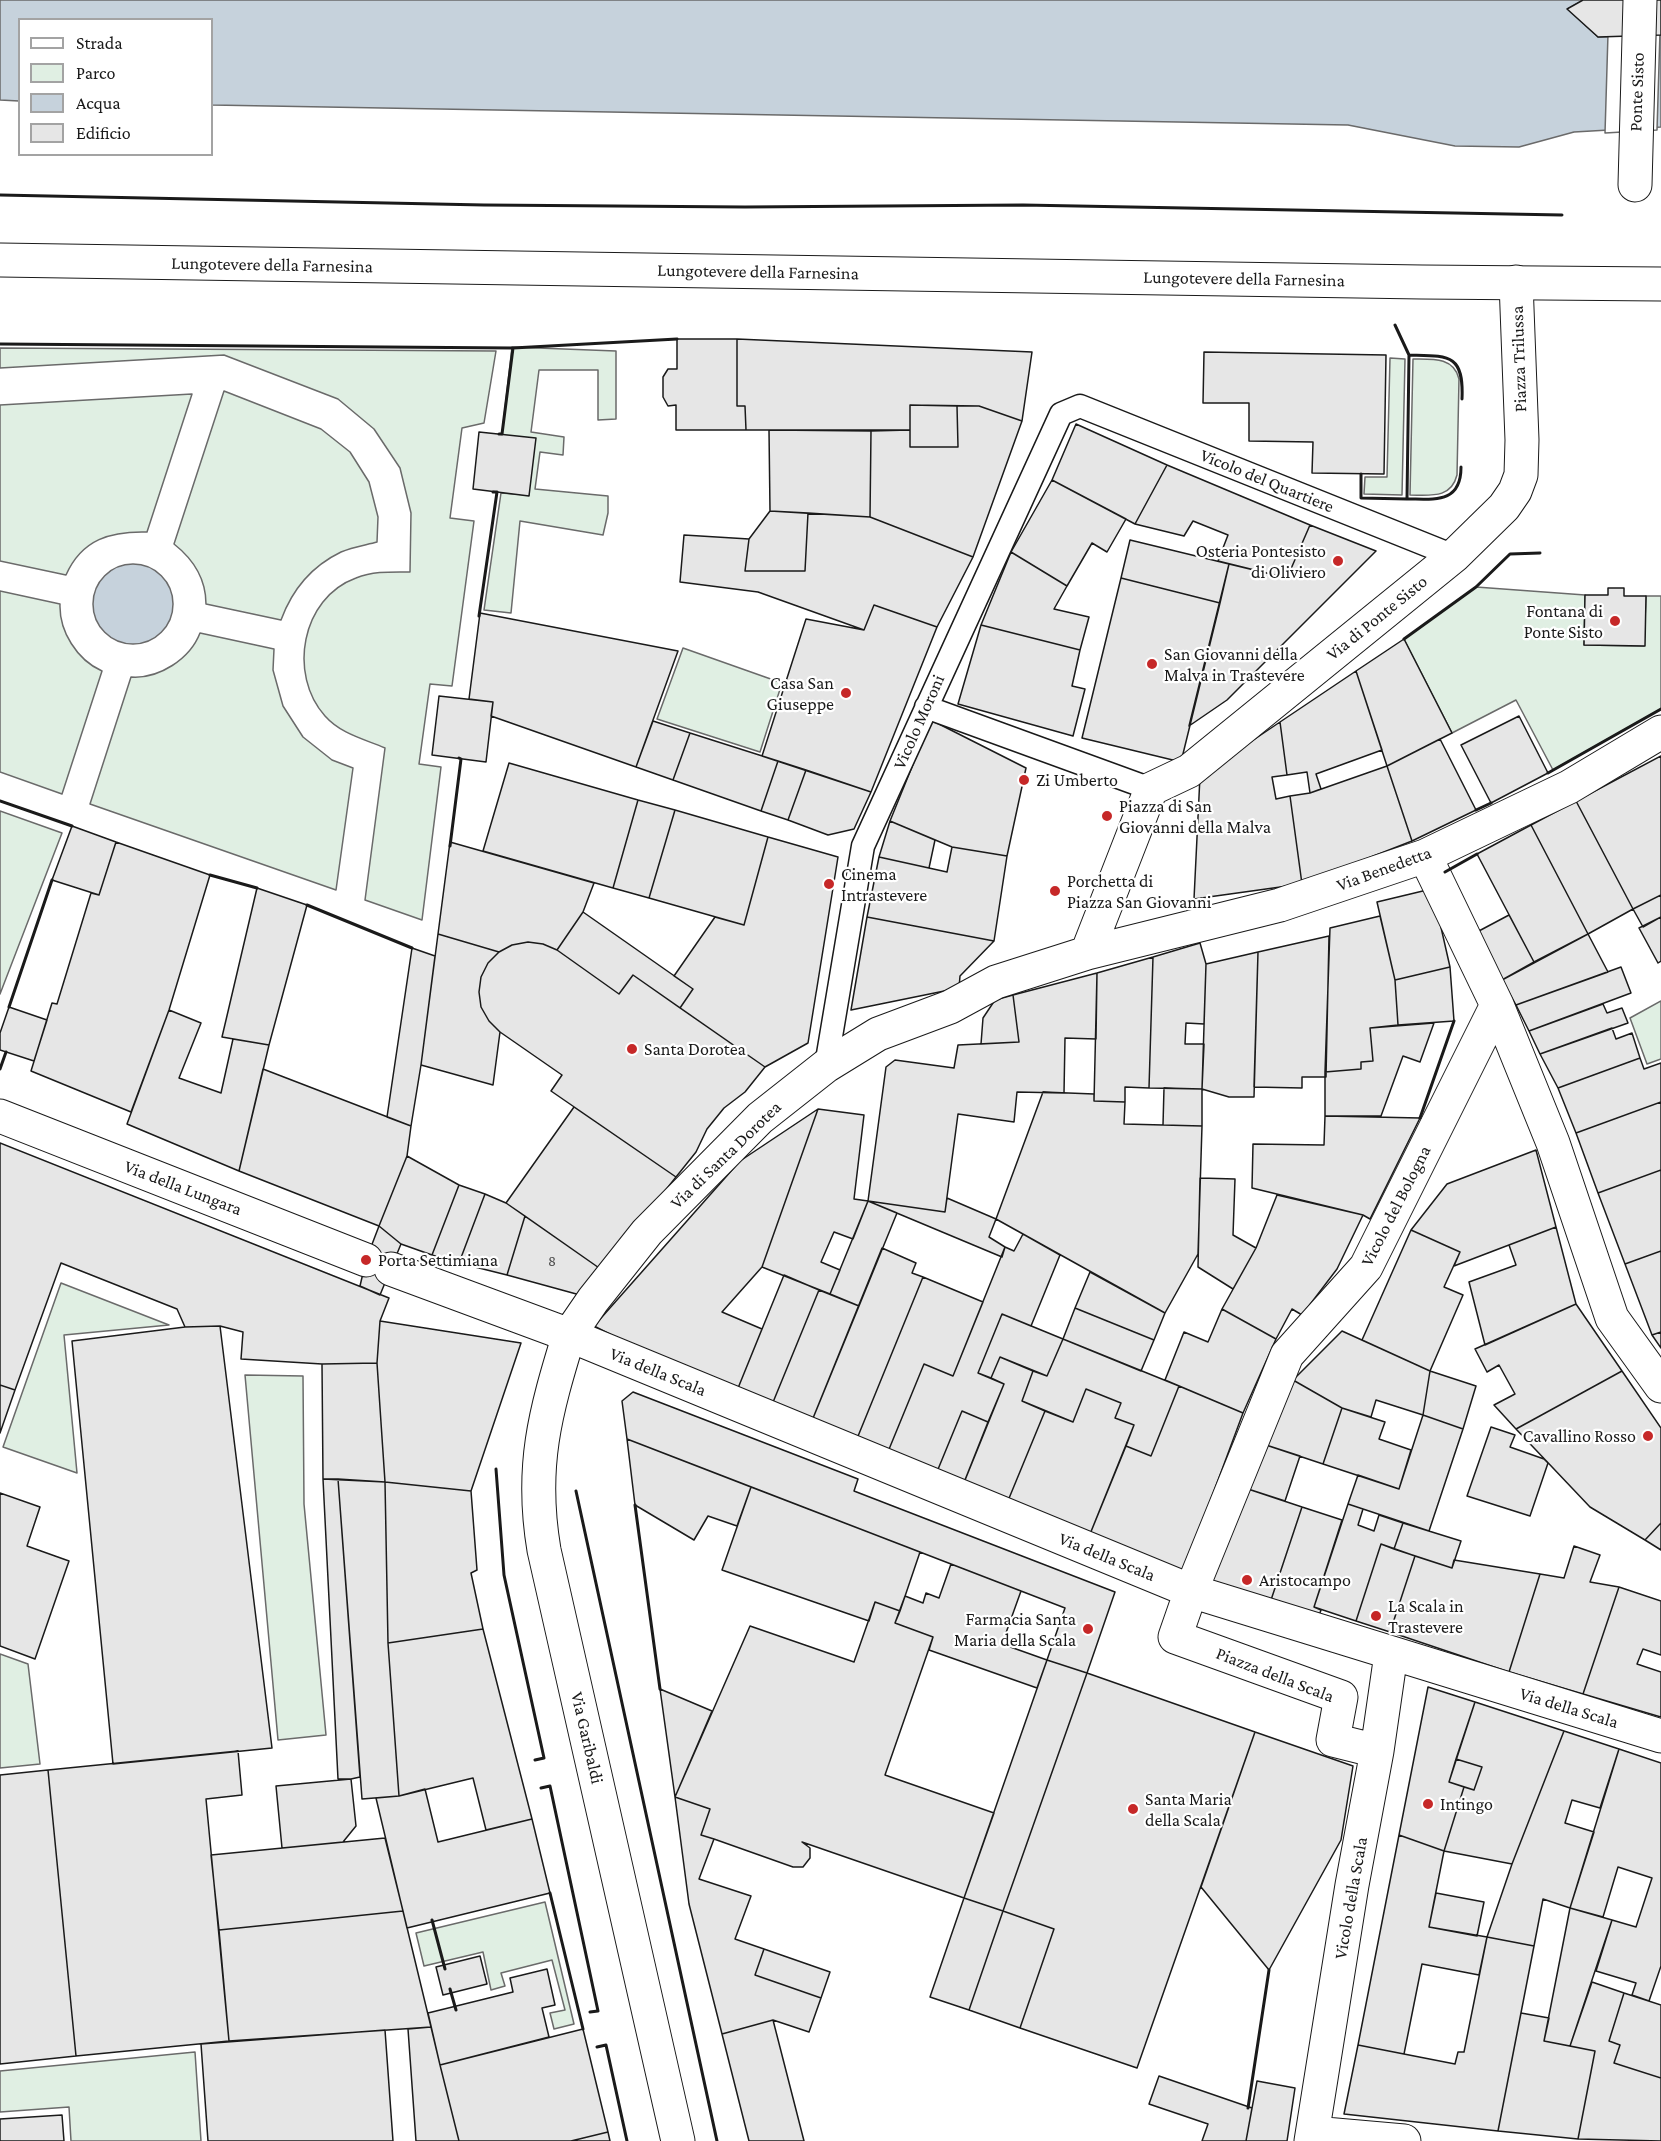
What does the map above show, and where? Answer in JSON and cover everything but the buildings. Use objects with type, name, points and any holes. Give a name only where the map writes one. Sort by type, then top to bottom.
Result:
[{"type":"street","name":"Ponte Sisto","points":[[1635,185],[1640,0]]},
{"type":"street","name":"Lungotevere della Farnesina","points":[[0,260],[1516,282]]},
{"type":"street","name":"Piazza Trilussa","points":[[1454,556],[1504,507],[1515,491],[1521,475],[1521,373],[1516,282],[1661,284]]},
{"type":"street","name":"Via di Ponte Sisto","points":[[1151,789],[1189,771],[1454,556]]},
{"type":"street","name":"Via Benedetta","points":[[1087,953],[1280,905],[1425,856],[1569,787],[1661,732]]},
{"type":"street","points":[[1087,953],[1151,789]]},
{"type":"street","points":[[1425,856],[1497,1005],[1553,1143],[1612,1318],[1661,1386]]},
{"type":"street","name":"Via di Santa Dorotea","points":[[569,1335],[593,1300],[647,1232],[759,1118],[826,1066],[878,1034],[950,1006],[996,982],[1087,953]]},
{"type":"street","name":"Vicolo del Bologna","points":[[1191,1591],[1287,1355],[1366,1267],[1497,1005]]},
{"type":"street","name":"Via della Lungara","points":[[0,1116],[379,1265],[569,1335]]},
{"type":"street","name":"Via della Scala","points":[[569,1335],[1191,1591],[1661,1736]]},
{"type":"street","name":"Via Garibaldi","points":[[569,1335],[553,1386],[542,1435],[538,1500],[540,1524],[678,2141]]},
{"type":"street","name":"Piazza della Scala","points":[[1191,1591],[1175,1637],[1341,1697],[1333,1740],[1377,1751]]},
{"type":"street","name":"Vicolo della Scala","points":[[1312,2137],[1352,1885],[1377,1751],[1391,1654]]},
{"type":"street","points":[[1312,2137],[1404,2141]]},
{"type":"lane","name":"Vicolo del Quartiere","points":[[1080,406],[1454,556]]},
{"type":"lane","name":"Vicolo Moroni","points":[[826,1066],[863,846],[1061,414],[1080,406]]},
{"type":"lane","points":[[926,707],[1151,789]]},
{"type":"green space","points":[[512,347],[616,351],[616,419],[598,420],[598,370],[539,370],[531,432],[564,437],[563,455],[540,452],[535,489],[608,496],[608,513],[603,535],[520,521],[511,613],[484,610],[501,493],[529,495],[502,434]]},
{"type":"green space","points":[[0,348],[496,351],[484,423],[462,428],[450,518],[474,521],[452,686],[430,684],[419,764],[441,767],[422,920],[365,900],[385,748],[345,732],[325,716],[313,699],[306,680],[304,660],[306,639],[312,620],[323,602],[337,588],[369,574],[410,572],[411,513],[400,468],[374,429],[338,399],[224,355],[0,368]]},
{"type":"green space","points":[[1390,358],[1405,359],[1402,495],[1364,494],[1365,477],[1387,477]]},
{"type":"green space","points":[[1413,359],[1447,363],[1459,379],[1457,475],[1450,488],[1439,494],[1410,495]]},
{"type":"green space","points":[[224,391],[321,429],[350,452],[369,482],[378,517],[377,542],[345,550],[321,564],[297,589],[281,620],[206,604],[204,586],[197,570],[174,544]]},
{"type":"green space","points":[[192,394],[147,532],[121,533],[89,545],[80,553],[66,575],[0,561],[0,405]]},
{"type":"green space","points":[[1476,587],[1585,595],[1584,645],[1644,646],[1646,596],[1661,596],[1661,709],[1553,770],[1516,700],[1452,733],[1404,639]]},
{"type":"green space","points":[[0,591],[60,604],[60,614],[71,644],[85,660],[102,671],[62,794],[0,772]]},
{"type":"green space","points":[[200,633],[274,649],[273,670],[283,706],[303,737],[332,760],[353,768],[336,890],[90,804],[131,677],[152,675],[172,666],[189,651]]},
{"type":"green space","points":[[683,648],[782,683],[760,752],[657,719]]},
{"type":"green space","points":[[0,811],[62,833],[0,994]]},
{"type":"green space","points":[[1661,1001],[1661,1059],[1647,1064],[1630,1018]]},
{"type":"green space","points":[[61,1283],[169,1325],[64,1335],[77,1473],[3,1447]]},
{"type":"green space","points":[[245,1375],[303,1376],[304,1504],[326,1735],[278,1740]]},
{"type":"green space","points":[[0,1654],[28,1664],[40,1764],[0,1768]]},
{"type":"green space","points":[[545,1902],[574,2024],[554,2029],[550,2013],[565,2010],[552,1960],[501,1973],[505,1986],[491,1990],[483,1952],[424,1966],[416,1933]]},
{"type":"green space","points":[[195,2052],[201,2141],[71,2141],[69,2107],[0,2112],[0,2071]]},
{"type":"water","points":[[0,0],[1583,0],[1568,9],[1598,37],[1661,35],[1661,127],[1574,132],[1519,147],[1455,146],[1348,125],[213,105],[213,18],[18,18],[18,101],[0,100]]},
{"type":"water","points":[[133,564],[148,567],[161,576],[170,589],[173,604],[170,619],[161,632],[148,641],[133,644],[118,641],[105,632],[96,619],[93,604],[96,589],[105,576],[118,567]]},
{"type":"pier","points":[[1660,32],[1657,130],[1605,133],[1608,34]]},
{"type":"wall","points":[[0,195],[484,205],[745,207],[1023,205],[1562,215]]},
{"type":"wall","points":[[1361,474],[1361,498],[1407,499],[1409,355],[1395,325]]},
{"type":"wall","points":[[0,344],[513,348],[677,339]]},
{"type":"wall","points":[[499,434],[502,434],[513,348]]},
{"type":"wall","points":[[1409,355],[1443,357],[1451,360],[1460,373],[1462,399]]},
{"type":"wall","points":[[1407,499],[1436,499],[1451,493],[1460,479],[1461,467]]},
{"type":"wall","points":[[479,616],[497,492],[493,492]]},
{"type":"wall","points":[[1404,639],[1476,587],[1510,554],[1540,553]]},
{"type":"wall","points":[[1548,773],[1661,709]]},
{"type":"wall","points":[[450,846],[461,759],[459,758]]},
{"type":"wall","points":[[0,801],[72,826]]},
{"type":"wall","points":[[1476,810],[1491,803]]},
{"type":"wall","points":[[1445,872],[1477,854]]},
{"type":"wall","points":[[210,875],[257,888]]},
{"type":"wall","points":[[9,1007],[52,880]]},
{"type":"wall","points":[[307,905],[412,948]]},
{"type":"wall","points":[[1420,1118],[1454,1021]]},
{"type":"wall","points":[[0,1069],[6,1052]]},
{"type":"wall","points":[[496,1469],[504,1575],[544,1758],[535,1760]]},
{"type":"wall","points":[[576,1491],[717,2141]]},
{"type":"wall","points":[[635,1505],[660,1689]]},
{"type":"wall","points":[[541,1788],[550,1786],[598,2011],[590,2012]]},
{"type":"wall","points":[[550,1893],[583,2029]]},
{"type":"wall","points":[[432,1920],[445,1969]]},
{"type":"wall","points":[[1248,2108],[1269,1970]]},
{"type":"wall","points":[[450,1989],[456,2010]]},
{"type":"wall","points":[[597,2047],[606,2045],[627,2141]]},
{"type":"place","name":"Osteria Pontesisto di Oliviero","points":[[1338,561]]},
{"type":"place","name":"Fontana di Ponte Sisto","points":[[1615,621]]},
{"type":"place","name":"San Giovanni della Malva in Trastevere","points":[[1152,664]]},
{"type":"place","name":"Casa San Giuseppe","points":[[846,693]]},
{"type":"place","name":"Zi Umberto","points":[[1024,780]]},
{"type":"place","name":"Piazza di San Giovanni della Malva","points":[[1107,816]]},
{"type":"place","name":"Cinema Intrastevere","points":[[829,884]]},
{"type":"place","name":"Porchetta di Piazza San Giovanni","points":[[1055,891]]},
{"type":"place","name":"Santa Dorotea","points":[[632,1049]]},
{"type":"place","name":"Porta Settimiana","points":[[366,1260]]},
{"type":"place","name":"Cavallino Rosso","points":[[1648,1436]]},
{"type":"place","name":"Aristocampo","points":[[1247,1580]]},
{"type":"place","name":"La Scala in Trastevere","points":[[1376,1616]]},
{"type":"place","name":"Farmacia Santa Maria della Scala","points":[[1088,1629]]},
{"type":"place","name":"Intingo","points":[[1428,1804]]},
{"type":"place","name":"Santa Maria della Scala","points":[[1133,1809]]}]
